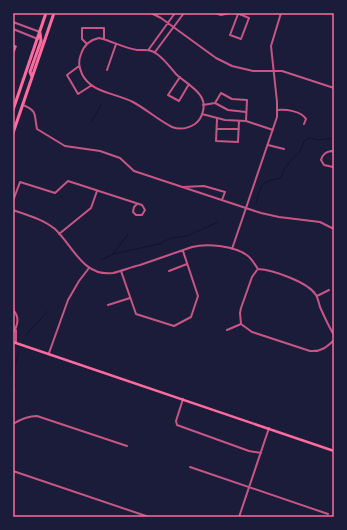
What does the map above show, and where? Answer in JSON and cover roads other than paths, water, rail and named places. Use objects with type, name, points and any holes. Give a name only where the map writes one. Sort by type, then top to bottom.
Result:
[{"type":"main road","points":[[13,110],[46,13]]},
{"type":"main road","points":[[13,133],[54,13]]},
{"type":"main road","points":[[32,76],[30,72],[41,41],[40,32]]},
{"type":"main road","points":[[14,342],[334,451]]},
{"type":"street","points":[[151,13],[168,23],[216,58],[232,66],[253,71],[282,71],[334,88]]},
{"type":"street","points":[[149,49],[175,13]]},
{"type":"street","points":[[155,52],[184,13]]},
{"type":"street","points":[[215,13],[230,13]]},
{"type":"street","points":[[232,249],[277,117],[278,110],[271,53],[272,41],[281,13]]},
{"type":"street","points":[[238,14],[249,18],[241,39],[230,35],[238,14]]},
{"type":"street","points":[[13,22],[40,32]]},
{"type":"street","points":[[87,44],[82,39],[82,28],[104,28],[104,39]]},
{"type":"street","points":[[13,29],[38,39]]},
{"type":"street","points":[[96,39],[104,39],[135,50],[149,49],[161,57],[200,96],[204,105],[202,114],[196,123],[182,129],[175,128],[162,122],[132,102],[92,85],[84,77],[79,66],[81,54],[87,44],[96,39]]},
{"type":"street","points":[[107,70],[116,44]]},
{"type":"street","points":[[79,66],[67,75],[78,94],[92,85]]},
{"type":"street","points":[[180,77],[168,95],[179,101],[189,84]]},
{"type":"street","points":[[216,103],[221,93],[232,99],[247,100],[246,121]]},
{"type":"street","points":[[204,105],[216,103],[228,110],[246,112]]},
{"type":"street","points":[[23,105],[32,109],[34,112],[38,129],[65,146],[100,151],[120,158],[134,171],[246,209],[272,216],[320,222],[334,229]]},
{"type":"street","points":[[278,110],[286,109],[304,115],[306,119],[304,124]]},
{"type":"street","points":[[202,114],[217,119],[246,121],[273,130]]},
{"type":"street","points":[[217,119],[216,141],[238,142],[239,121]]},
{"type":"street","points":[[217,128],[239,129]]},
{"type":"street","points":[[268,144],[284,149]]},
{"type":"street","points":[[334,152],[331,150],[328,151],[321,160],[324,165],[334,166],[334,171]]},
{"type":"street","points":[[13,201],[20,182],[55,193],[68,182],[142,205],[145,210],[142,215],[136,215],[133,212],[137,204]]},
{"type":"street","points":[[182,187],[204,186],[225,192],[222,201]]},
{"type":"street","points":[[59,234],[91,208],[97,190]]},
{"type":"street","points":[[13,210],[40,220],[51,227],[59,234],[78,259],[89,268],[105,273],[121,271],[183,250],[206,245],[214,245],[232,249],[248,256],[258,269],[303,283],[308,286],[317,296],[320,306],[334,335]]},
{"type":"street","points":[[121,271],[136,314],[174,326],[191,317],[198,296],[183,250]]},
{"type":"street","points":[[169,271],[187,264]]},
{"type":"street","points":[[49,353],[68,300],[89,268]]},
{"type":"street","points":[[258,269],[252,277],[241,308],[241,324],[252,332],[310,352],[319,351],[334,340]]},
{"type":"street","points":[[317,296],[329,290]]},
{"type":"street","points":[[108,305],[130,298]]},
{"type":"street","points":[[13,310],[17,315],[18,321],[14,342]]},
{"type":"street","points":[[227,330],[241,324]]},
{"type":"street","points":[[13,333],[16,328]]},
{"type":"street","points":[[183,399],[176,421],[177,425],[261,453]]},
{"type":"street","points":[[13,424],[23,418],[37,416],[127,446]]},
{"type":"street","points":[[239,517],[269,428]]},
{"type":"street","points":[[190,467],[328,514]]},
{"type":"street","points":[[13,471],[149,517]]},
{"type":"waterway","points":[[91,122],[101,105]]},
{"type":"waterway","points":[[256,203],[263,184],[281,178],[286,166],[300,151],[304,141],[309,138],[318,140],[334,138]]},
{"type":"waterway","points":[[101,260],[113,254],[159,244],[171,238],[187,236],[218,222]]},
{"type":"waterway","points":[[113,254],[128,234]]},
{"type":"waterway","points":[[25,336],[48,311]]},
{"type":"waterway","points":[[13,389],[16,387],[15,369],[19,352]]}]
